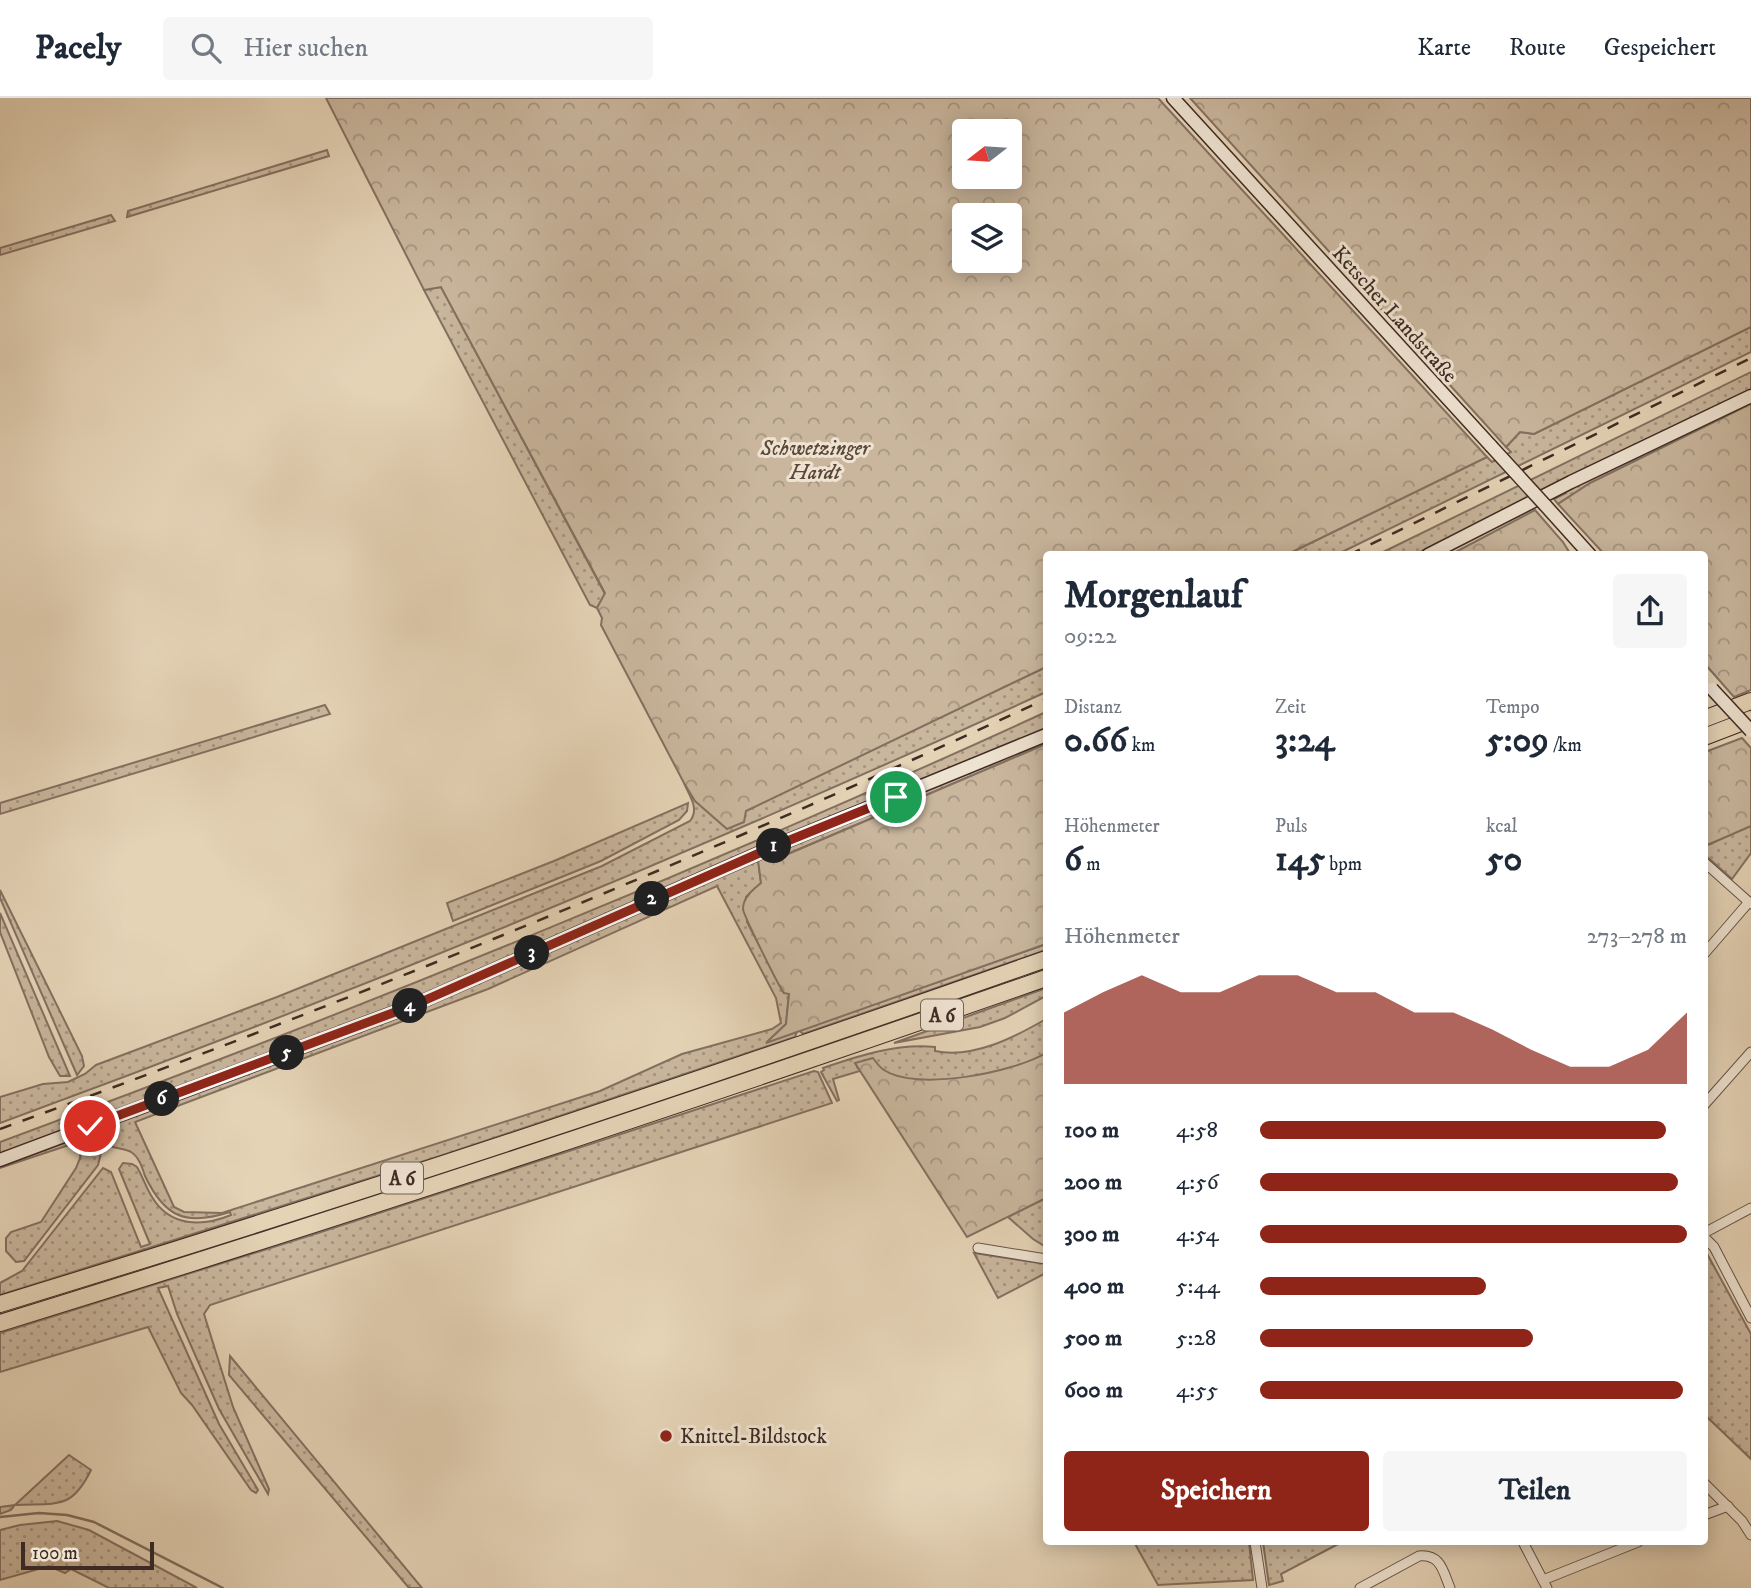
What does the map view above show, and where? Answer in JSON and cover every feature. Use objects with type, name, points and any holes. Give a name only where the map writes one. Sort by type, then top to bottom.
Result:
[{"type":"highway","points":[[1708,717],[1751,701]]},
{"type":"highway","points":[[1708,735],[1751,719]]},
{"type":"highway","name":"A 6","points":[[0,1304],[312,1207],[805,1044],[1043,960]]},
{"type":"highway","name":"A 6","points":[[0,1323],[377,1205],[813,1060],[1043,979]]},
{"type":"main road","name":"Ketscher Landstraße","points":[[1173,98],[1545,505],[1582,549]]},
{"type":"main road","points":[[1436,551],[1751,396]]},
{"type":"main road","points":[[1708,685],[1751,731]]},
{"type":"main road","points":[[0,1160],[414,1005],[780,844],[1043,736]]},
{"type":"street","points":[[1708,866],[1750,903],[1708,950]]},
{"type":"street","points":[[1708,1100],[1751,1052]]},
{"type":"street","points":[[1708,1233],[1751,1208]]},
{"type":"street","points":[[1708,1240],[1751,1318]]},
{"type":"street","points":[[978,1248],[1043,1259]]},
{"type":"street","points":[[1708,1487],[1742,1521],[1751,1535]]},
{"type":"street","points":[[1708,1514],[1728,1506]]},
{"type":"street","points":[[1255,1545],[1262,1588]]},
{"type":"street","points":[[1525,1545],[1545,1584],[1631,1545]]},
{"type":"street","points":[[1360,1588],[1419,1556],[1429,1555],[1436,1558],[1441,1565],[1450,1588]]},
{"type":"green space","name":"Schwetzinger Hardt","points":[[326,98],[1158,98],[1487,457],[1294,551],[1043,551],[1043,668],[746,811],[744,822],[727,829],[695,801],[601,625],[602,618],[597,608],[605,593],[441,287],[424,290]]},
{"type":"green space","points":[[1190,98],[1751,98],[1751,327],[1534,434],[1520,432],[1506,447]]},
{"type":"green space","points":[[327,150],[329,156],[127,217],[128,211]]},
{"type":"green space","points":[[111,215],[115,221],[0,255],[0,248]]},
{"type":"green space","points":[[441,287],[605,594],[597,608],[590,605],[424,290]]},
{"type":"green space","points":[[1751,327],[1751,352],[1344,551],[1294,551],[1487,457],[1492,462],[1511,452],[1506,447],[1520,432],[1534,434]]},
{"type":"green space","points":[[1751,372],[1751,390],[1422,551],[1385,551]]},
{"type":"green space","points":[[1751,400],[1751,404],[1590,483],[1558,504],[1554,499],[1566,493],[1565,490]]},
{"type":"green space","points":[[1751,404],[1751,690],[1734,697],[1708,667],[1708,551],[1601,551],[1558,504],[1590,483]]},
{"type":"green space","points":[[1535,510],[1569,551],[1458,551]]},
{"type":"green space","points":[[1043,668],[1043,693],[788,807],[397,971],[0,1123],[0,1097],[43,1084],[68,1082],[96,1065],[277,997],[602,866],[690,821],[694,807],[684,783],[695,801],[743,822],[745,811]]},
{"type":"green space","points":[[325,705],[330,714],[0,814],[0,803]]},
{"type":"green space","points":[[1043,713],[1043,731],[407,1003],[0,1155],[0,1142],[265,1042],[527,937]]},
{"type":"green space","points":[[1742,738],[1751,748],[1751,826],[1708,845],[1708,751]]},
{"type":"green space","points":[[1043,741],[1043,745],[778,858],[775,852]]},
{"type":"green space","points":[[1043,745],[1043,945],[766,1043],[786,1024],[789,994],[784,993],[775,978],[743,905],[761,883],[758,860],[769,855],[772,861]]},
{"type":"green space","points":[[688,803],[687,811],[679,820],[601,861],[453,921],[447,903],[554,861]]},
{"type":"green space","points":[[1751,826],[1751,853],[1732,879],[1708,858],[1708,845]]},
{"type":"green space","points":[[758,860],[761,883],[746,897],[747,922],[784,993],[789,993],[786,1024],[768,1041],[797,1031],[795,1037],[440,1156],[0,1295],[0,1283],[22,1271],[103,1168],[111,1172],[141,1247],[150,1244],[119,1169],[123,1163],[137,1167],[159,1207],[177,1219],[198,1222],[231,1215],[230,1212],[189,1218],[169,1210],[153,1190],[136,1157],[129,1151],[110,1146],[102,1134],[96,1136],[101,1153],[98,1165],[24,1261],[16,1262],[6,1251],[6,1238],[11,1232],[41,1222],[76,1168],[81,1144],[87,1139],[0,1168],[0,1164],[110,1125]],"holes":[[[717,886],[776,998],[781,1023],[772,1029],[682,1054],[600,1091],[222,1213],[184,1212],[174,1207],[135,1122],[488,989]]]},
{"type":"green space","points":[[0,890],[82,1056],[84,1066],[77,1075],[0,898]]},
{"type":"green space","points":[[0,913],[70,1076],[60,1076],[49,1057],[0,932]]},
{"type":"green space","points":[[1043,945],[1043,951],[803,1034],[799,1030]]},
{"type":"green space","points":[[1043,989],[1043,998],[1005,1018],[980,1027],[894,1043]]},
{"type":"green space","points":[[1043,1021],[1043,1054],[1020,1065],[984,1074],[948,1080],[919,1081],[856,1064],[860,1071],[833,1079],[839,1100],[837,1101],[821,1072],[823,1068],[836,1063],[892,1049],[921,1046],[935,1047],[935,1051],[949,1053],[964,1052],[993,1045]]},
{"type":"green space","points":[[1043,1054],[1043,1199],[967,1237],[855,1063],[873,1058],[883,1069],[899,1076],[941,1079],[990,1073]]},
{"type":"green space","points":[[814,1071],[818,1072],[832,1103],[210,1305],[204,1314],[233,1407],[269,1489],[268,1494],[219,1409],[177,1314],[168,1286],[158,1288],[219,1424],[258,1490],[256,1493],[251,1490],[181,1393],[148,1327],[0,1372],[0,1333],[318,1233]]},
{"type":"green space","points":[[529,1143],[530,1148],[0,1317],[0,1311]]},
{"type":"green space","points":[[1043,1200],[1043,1245],[1033,1239],[1008,1217]]},
{"type":"green space","points":[[974,1253],[1043,1264],[1043,1275],[998,1298]]},
{"type":"green space","points":[[1708,1255],[1751,1334],[1751,1459],[1708,1418]]},
{"type":"green space","points":[[230,1356],[422,1588],[409,1588],[229,1375]]},
{"type":"green space","points":[[69,1455],[91,1470],[84,1483],[69,1499],[52,1504],[15,1505]]},
{"type":"green space","points":[[15,1505],[11,1510],[0,1514],[0,1507]]},
{"type":"green space","points":[[57,1521],[89,1530],[197,1588],[109,1588],[71,1569],[65,1573],[49,1566],[0,1580],[0,1530]]},
{"type":"green space","points":[[1136,1545],[1249,1545],[1253,1580],[1158,1585]]},
{"type":"green space","points":[[1263,1545],[1336,1545],[1281,1574],[1283,1581],[1269,1585]]},
{"type":"waterway","points":[[0,1517],[39,1513],[67,1515],[94,1522],[223,1588]]},
{"type":"railway","points":[[1357,551],[1751,358]]},
{"type":"railway","points":[[0,1129],[265,1030],[528,925],[788,815],[1043,700]]},
{"type":"place","name":"Knittel-Bildstock","points":[[666,1436]]},
{"type":"route","points":[[90,1126],[414,1005],[702,877],[896,797]]}]
